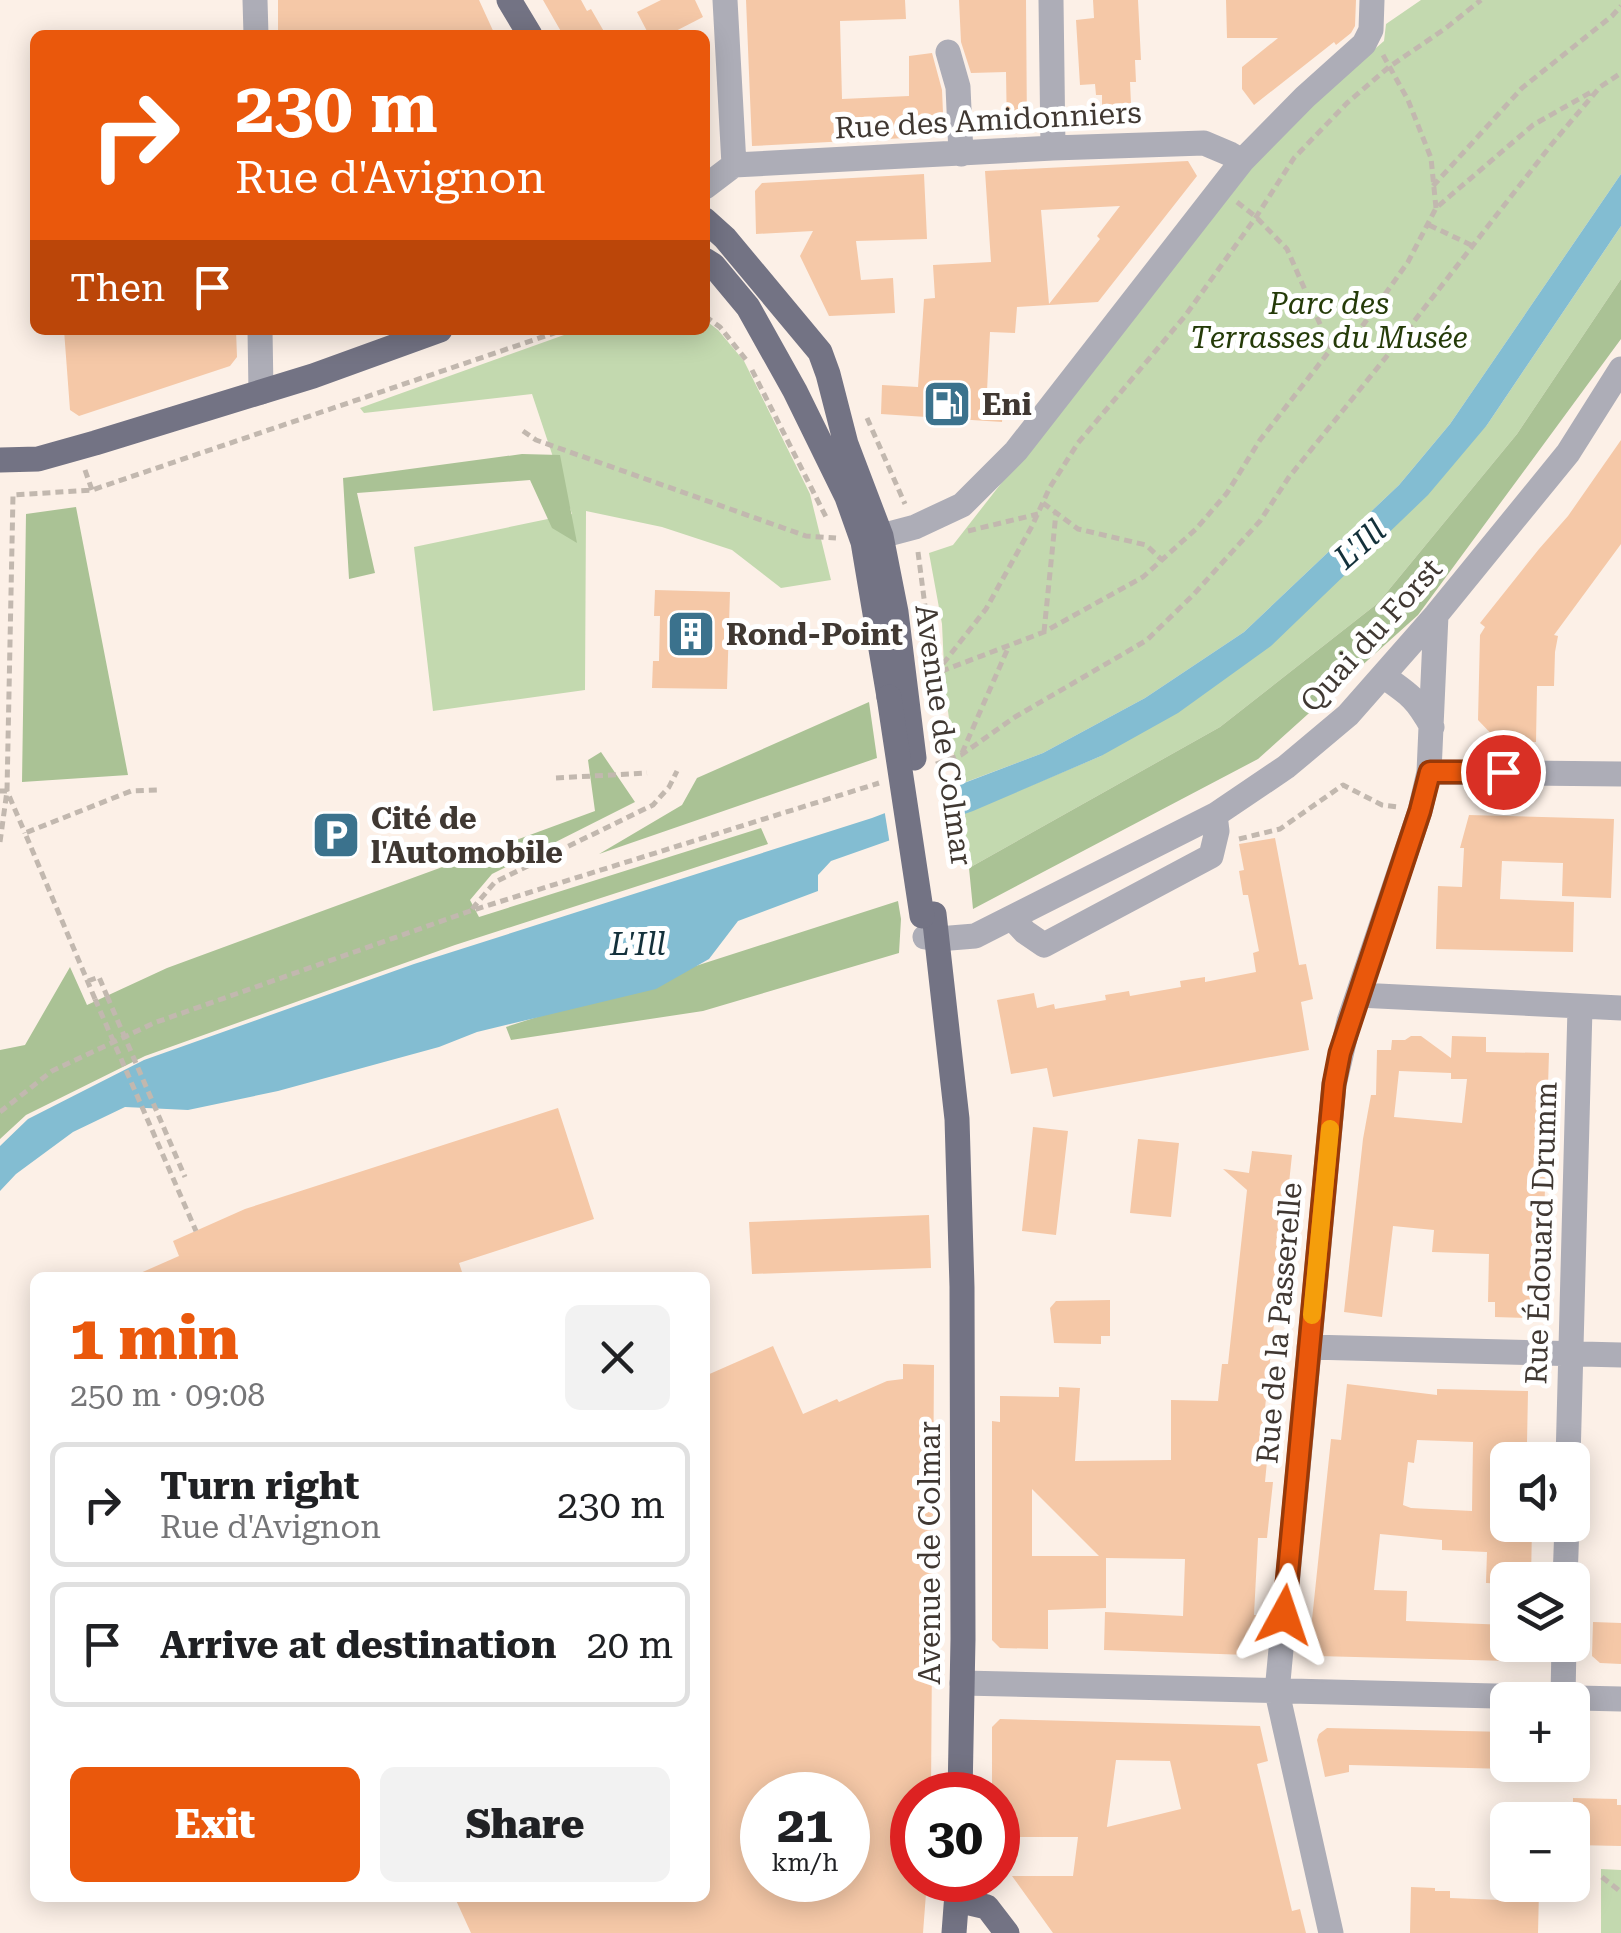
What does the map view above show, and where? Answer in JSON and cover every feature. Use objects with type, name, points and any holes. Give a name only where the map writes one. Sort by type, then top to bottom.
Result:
[{"type":"main road","points":[[509,0],[527,30]]},
{"type":"main road","name":"Avenue de Colmar","points":[[710,224],[820,352],[846,444],[882,536],[896,612],[898,696],[919,763],[930,927]]},
{"type":"main road","name":"Avenue de Colmar","points":[[710,263],[748,308],[796,390],[847,497],[864,542],[898,696],[957,1119],[962,1302],[960,1772]]},
{"type":"main road","points":[[0,460],[51,456],[313,376],[426,335]]},
{"type":"main road","points":[[954,1933],[957,1902]]},
{"type":"main road","points":[[978,1902],[1007,1933]]},
{"type":"street","points":[[255,0],[256,30]]},
{"type":"street","points":[[710,182],[734,165],[725,0]]},
{"type":"street","points":[[1051,0],[1053,148]]},
{"type":"street","points":[[855,519],[882,536],[915,527],[962,505],[1016,451],[1242,161],[1364,44],[1370,30],[1372,0]]},
{"type":"street","points":[[948,52],[958,87],[961,154]]},
{"type":"street","name":"Rue des Amidonniers","points":[[734,165],[1204,143],[1242,161]]},
{"type":"street","points":[[260,335],[261,392]]},
{"type":"street","name":"Quai du Forst","points":[[930,927],[975,936],[1215,816],[1286,767],[1348,716],[1436,615],[1568,452],[1621,369]]},
{"type":"street","name":"Rue de la Passerelle","points":[[1330,1933],[1278,1692],[1334,1084],[1340,1053],[1430,772],[1436,615]]},
{"type":"street","points":[[1383,676],[1411,694],[1432,726]]},
{"type":"street","points":[[1430,772],[1621,774]]},
{"type":"street","points":[[1012,918],[1044,945],[1210,856],[1217,831],[1215,816]]},
{"type":"street","points":[[1358,995],[1621,1008]]},
{"type":"street","name":"Rue Édouard Drumm","points":[[1568,1442],[1580,1008]]},
{"type":"street","points":[[1309,1347],[1621,1355]]},
{"type":"street","points":[[962,1682],[1490,1696]]},
{"type":"street","points":[[1590,1697],[1621,1698]]},
{"type":"path","points":[[1482,0],[1389,67],[1347,103],[1294,158],[1185,316],[1078,443],[986,609],[934,675],[1044,632],[1143,577],[1196,529],[1227,493],[1260,440],[1331,349],[1361,328],[1408,262],[1436,208],[1534,125],[1621,73]]},
{"type":"path","points":[[1434,186],[1522,88],[1621,6]]},
{"type":"path","points":[[1370,30],[1408,100],[1431,158],[1436,208]]},
{"type":"path","points":[[919,763],[961,756],[1015,717],[1147,640],[1194,594],[1260,521],[1289,477],[1600,87]]},
{"type":"path","points":[[1219,188],[1288,249],[1331,349]]},
{"type":"path","points":[[1428,224],[1471,245]]},
{"type":"path","points":[[524,431],[536,440],[806,536],[836,538],[746,359],[710,320]]},
{"type":"path","points":[[0,842],[13,495],[92,490],[549,335]]},
{"type":"path","points":[[1043,503],[1078,529],[1146,545],[1162,560]]},
{"type":"path","points":[[1044,632],[1056,512]]},
{"type":"path","points":[[969,531],[1038,514]]},
{"type":"path","points":[[961,756],[1008,646]]},
{"type":"path","points":[[470,911],[494,882],[653,805],[670,787],[677,771]]},
{"type":"path","points":[[556,778],[646,773]]},
{"type":"path","points":[[0,1112],[52,1071],[154,1023],[470,911],[888,780]]},
{"type":"path","points":[[1210,856],[1241,838],[1280,829],[1344,784],[1382,805],[1420,811]]},
{"type":"path","points":[[24,833],[131,791],[159,790]]},
{"type":"path","points":[[4,791],[196,1230]]},
{"type":"path","points":[[88,981],[99,977],[185,1176]]},
{"type":"path","points":[[1602,1877],[1621,1892]]},
{"type":"green space","name":"Parc des Terrasses du Musée","points":[[1421,0],[1621,0],[1621,174],[1450,424],[1399,485],[1244,632],[1145,698],[1043,753],[958,785],[945,689],[942,624],[929,553],[953,545],[1240,177],[1311,104],[1384,41],[1386,24]]},
{"type":"green space","points":[[1621,226],[1621,279],[1517,434],[1378,603],[1220,727],[969,868],[961,815],[1101,756],[1487,425]]},
{"type":"green space","points":[[1621,279],[1621,339],[1418,615],[1258,759],[973,909],[969,868],[1220,727],[1378,603],[1517,434]]},
{"type":"green space","points":[[710,324],[744,361],[810,494],[831,580],[781,588],[732,550],[662,527],[586,511],[585,690],[433,711],[414,547],[572,514],[532,394],[364,413],[360,408],[564,335],[710,335]]},
{"type":"green space","points":[[522,454],[560,455],[577,543],[552,528],[530,480],[357,493],[375,573],[349,579],[343,478]]},
{"type":"green space","points":[[76,507],[128,775],[22,782],[26,514]]},
{"type":"green space","points":[[869,702],[877,758],[599,854],[682,805],[697,778]]},
{"type":"green space","points":[[601,752],[635,802],[492,874],[470,900],[479,917],[761,828],[768,844],[455,945],[145,1056],[26,1115],[0,1139],[0,1050],[25,1045],[70,967],[87,1005],[167,968],[595,811],[588,760]]},
{"type":"green space","points":[[898,901],[899,953],[703,1011],[511,1040],[506,1027]]},
{"type":"green space","points":[[1601,1869],[1621,1870],[1621,1933],[1601,1933]]},
{"type":"water","name":"L'Ill","points":[[1621,174],[1621,226],[1487,425],[1428,495],[1271,646],[1178,713],[1101,756],[973,811],[831,861],[818,875],[818,891],[738,921],[709,959],[656,989],[477,1032],[439,1047],[278,1091],[188,1110],[125,1107],[73,1132],[16,1174],[0,1191],[0,1146],[28,1119],[144,1060],[414,964],[872,818],[1043,753],[1145,698],[1244,632],[1399,485],[1450,424]]},
{"type":"pier","points":[[958,780],[962,820],[890,845],[884,808]]},
{"type":"building","points":[[278,0],[479,0],[493,30],[278,30]]},
{"type":"building","points":[[543,0],[581,0],[603,30],[560,30]]},
{"type":"building","points":[[661,0],[695,0],[703,17],[678,30],[646,30],[637,12]]},
{"type":"building","points":[[746,0],[905,0],[906,19],[840,21],[842,99],[909,96],[909,56],[932,53],[942,90],[944,136],[752,146]]},
{"type":"building","points":[[959,0],[1026,0],[1027,132],[1007,133],[1006,72],[971,73],[961,42]]},
{"type":"building","points":[[1093,0],[1138,0],[1141,60],[1135,60],[1136,82],[1130,82],[1131,104],[1102,105],[1102,95],[1096,95],[1095,84],[1080,85],[1076,20],[1094,18]]},
{"type":"building","points":[[1226,0],[1356,0],[1355,26],[1336,45],[1334,42],[1254,105],[1242,89],[1242,67],[1278,38],[1227,38]]},
{"type":"building","points":[[1188,161],[1197,176],[1098,302],[1017,307],[1015,333],[990,332],[987,391],[1004,392],[1002,422],[881,414],[882,385],[918,387],[924,299],[935,298],[933,265],[991,262],[985,171]],"holes":[[[1120,206],[1097,236],[1100,239],[1049,304],[1041,210]]]},
{"type":"building","points":[[924,174],[927,239],[856,241],[861,280],[893,278],[895,313],[829,316],[800,256],[813,231],[756,234],[755,191],[762,183]]},
{"type":"building","points":[[64,335],[236,335],[237,357],[230,366],[79,416],[70,410]]},
{"type":"building","points":[[1621,440],[1621,544],[1554,635],[1558,636],[1554,686],[1537,686],[1536,742],[1498,741],[1478,720],[1480,635],[1485,627],[1480,623],[1568,516]]},
{"type":"building","name":"Rond-Point","points":[[655,590],[730,592],[727,689],[652,688],[653,661],[659,661],[660,616],[654,616]]},
{"type":"building","points":[[1469,815],[1614,819],[1611,898],[1562,896],[1563,863],[1502,861],[1500,899],[1574,902],[1573,952],[1436,949],[1438,886],[1462,887],[1464,848],[1460,848]]},
{"type":"building","points":[[1275,838],[1299,965],[1306,964],[1313,999],[1301,1002],[1309,1050],[1053,1097],[1047,1068],[1011,1074],[997,1000],[1034,993],[1037,1008],[1054,1004],[1055,1009],[1106,1000],[1105,995],[1129,991],[1130,996],[1181,987],[1180,981],[1205,977],[1205,982],[1256,972],[1253,953],[1259,951],[1248,895],[1243,895],[1239,844]]},
{"type":"building","points":[[1421,1036],[1451,1058],[1452,1036],[1486,1037],[1486,1052],[1549,1053],[1543,1255],[1532,1255],[1530,1318],[1495,1317],[1495,1302],[1488,1302],[1489,1254],[1432,1252],[1434,1230],[1393,1226],[1382,1317],[1344,1312],[1363,1139],[1371,1095],[1376,1095],[1377,1050],[1391,1050],[1392,1040]],"holes":[[[1399,1071],[1451,1073],[1451,1079],[1467,1079],[1462,1123],[1394,1117]]]},
{"type":"building","points":[[558,1108],[594,1219],[459,1263],[462,1272],[143,1272],[179,1256],[173,1241],[245,1209]]},
{"type":"building","points":[[1033,1127],[1068,1131],[1056,1235],[1022,1231]]},
{"type":"building","points":[[1138,1139],[1179,1143],[1171,1217],[1130,1213]]},
{"type":"building","points":[[1252,1151],[1292,1155],[1265,1408],[1272,1409],[1265,1482],[1273,1482],[1267,1538],[1258,1538],[1254,1615],[1258,1615],[1257,1647],[1248,1655],[1104,1650],[1105,1612],[1183,1616],[1185,1559],[1106,1558],[1106,1608],[1048,1610],[1048,1649],[1000,1648],[992,1640],[992,1421],[1000,1422],[1000,1396],[1059,1397],[1059,1387],[1080,1388],[1075,1461],[1171,1460],[1171,1400],[1218,1401],[1222,1364],[1228,1364],[1247,1190],[1223,1169],[1249,1173]],"holes":[[[1032,1489],[1099,1556],[1032,1556]]]},
{"type":"building","points":[[929,1215],[931,1268],[752,1274],[749,1222]]},
{"type":"building","points":[[1110,1300],[1110,1336],[1101,1336],[1101,1344],[1054,1343],[1050,1308],[1056,1301]]},
{"type":"building","points":[[773,1346],[803,1414],[887,1381],[903,1379],[903,1364],[934,1365],[931,1772],[890,1772],[890,1902],[925,1902],[923,1933],[471,1933],[457,1902],[710,1902],[710,1374]]},
{"type":"building","points":[[1347,1384],[1437,1395],[1437,1389],[1528,1391],[1527,1442],[1490,1442],[1490,1542],[1532,1542],[1531,1562],[1490,1562],[1490,1583],[1486,1583],[1487,1552],[1442,1550],[1442,1540],[1380,1534],[1374,1590],[1407,1591],[1406,1621],[1490,1624],[1490,1661],[1317,1656],[1309,1648],[1331,1439],[1341,1440]],"holes":[[[1417,1440],[1473,1442],[1472,1511],[1403,1505],[1408,1462],[1414,1463]]]},
{"type":"building","points":[[1593,1622],[1621,1623],[1621,1664],[1600,1663],[1592,1656]]},
{"type":"building","points":[[1000,1719],[1260,1726],[1268,1761],[1257,1764],[1292,1911],[1300,1909],[1306,1933],[1053,1933],[1020,1887],[1020,1876],[1073,1876],[1078,1837],[1020,1837],[1020,1772],[992,1772],[992,1727]],"holes":[[[1116,1760],[1170,1761],[1181,1809],[1107,1827]]]},
{"type":"building","points":[[1327,1728],[1490,1732],[1490,1769],[1349,1765],[1349,1772],[1325,1777],[1319,1734]]},
{"type":"building","points":[[1573,1798],[1617,1799],[1617,1805],[1621,1805],[1621,1846],[1590,1845],[1590,1802],[1573,1802]]},
{"type":"building","points":[[1411,1887],[1450,1891],[1450,1898],[1539,1902],[1538,1933],[1410,1933]]},
{"type":"slow traffic","points":[[1312,1315],[1330,1129]]},
{"type":"place","name":"Eni","points":[[947,404]]},
{"type":"place","name":"Rond-Point","points":[[691,634]]},
{"type":"place","name":"Cité de l'Automobile","points":[[336,835]]},
{"type":"route","points":[[1284,1615],[1340,1053],[1430,772],[1503,772]]}]
